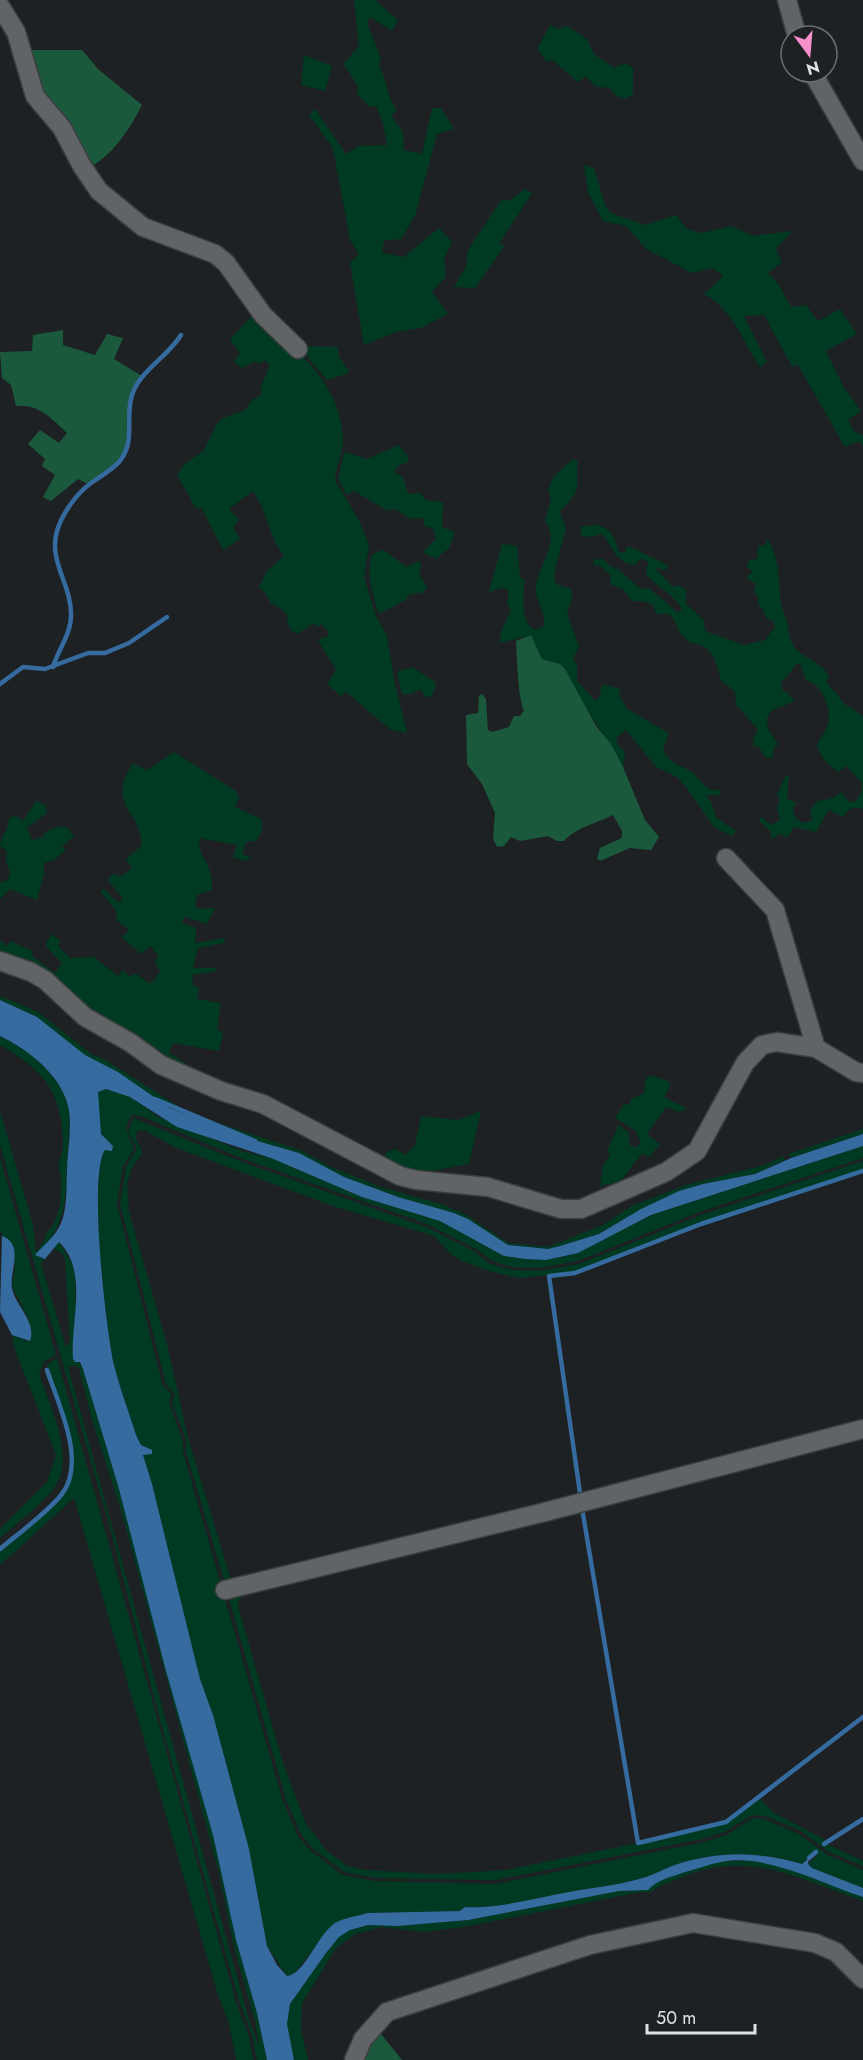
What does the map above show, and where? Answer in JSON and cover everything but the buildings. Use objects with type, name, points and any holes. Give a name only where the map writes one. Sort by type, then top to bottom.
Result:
[{"type":"street","points":[[787,0],[794,24]]},
{"type":"street","points":[[0,6],[16,32],[35,96],[62,128],[82,166],[99,191],[143,227],[215,254],[225,263],[263,315],[298,349]]},
{"type":"street","points":[[819,84],[863,161]]},
{"type":"street","points":[[726,858],[776,910],[816,1048]]},
{"type":"street","points":[[0,961],[31,972],[45,980],[85,1017],[131,1043],[161,1065],[221,1091],[263,1104],[399,1176],[416,1180],[488,1187],[561,1209],[580,1209],[597,1203],[666,1172],[697,1151],[745,1063],[757,1049],[777,1042],[816,1048],[856,1072],[863,1073]]},
{"type":"street","points":[[225,1590],[541,1513],[863,1429]]},
{"type":"street","points":[[354,2060],[363,2039],[387,2012],[590,1945],[693,1923],[815,1943],[836,1952],[863,1979]]},
{"type":"green space","points":[[354,0],[375,0],[398,20],[392,31],[370,17],[367,23],[381,58],[379,65],[388,93],[397,110],[391,116],[403,132],[404,150],[422,154],[432,108],[441,108],[454,129],[437,134],[415,216],[401,239],[384,240],[382,253],[404,257],[439,228],[452,242],[444,259],[446,277],[432,292],[448,314],[421,328],[396,332],[364,345],[350,263],[359,254],[350,240],[333,148],[309,115],[315,109],[346,154],[358,146],[387,145],[383,123],[376,106],[369,107],[357,94],[358,86],[343,64],[359,46]]},
{"type":"green space","points":[[550,25],[558,29],[567,26],[587,39],[594,54],[614,68],[626,63],[633,68],[633,94],[625,99],[616,96],[610,88],[595,86],[586,76],[578,82],[552,60],[547,62],[537,49]]},
{"type":"green space","points":[[23,50],[82,50],[98,69],[142,105],[119,142],[96,164],[86,170],[48,110]]},
{"type":"green space","points":[[304,55],[332,66],[325,91],[301,85]]},
{"type":"green space","points":[[584,165],[594,168],[605,205],[611,213],[645,225],[676,215],[687,229],[702,233],[731,226],[753,236],[792,231],[776,249],[782,262],[768,273],[779,285],[791,307],[806,305],[818,321],[840,309],[857,334],[826,351],[845,389],[861,411],[848,420],[855,432],[863,435],[863,446],[859,441],[845,447],[798,365],[792,366],[764,315],[744,316],[767,362],[760,367],[730,317],[714,300],[704,294],[723,276],[713,268],[692,273],[646,249],[626,226],[603,221],[588,192]]},
{"type":"green space","points":[[525,189],[532,193],[499,244],[505,245],[475,288],[454,287],[466,267],[468,250],[502,199],[509,201]]},
{"type":"green space","points":[[254,314],[284,339],[313,368],[325,383],[334,400],[343,439],[335,480],[360,522],[369,545],[364,577],[376,616],[387,636],[395,684],[407,733],[391,730],[346,692],[341,696],[327,684],[336,670],[318,640],[328,636],[329,632],[321,624],[318,627],[313,623],[298,634],[292,631],[287,622],[288,616],[282,609],[270,603],[267,595],[259,587],[267,571],[284,556],[253,491],[229,509],[239,520],[233,527],[240,539],[223,550],[202,509],[195,507],[177,475],[184,465],[204,450],[216,425],[223,418],[245,410],[252,400],[261,395],[269,365],[265,360],[259,364],[255,361],[242,368],[234,361],[240,353],[230,339]]},
{"type":"green space","points":[[63,330],[63,345],[95,355],[107,334],[123,338],[114,359],[142,376],[132,396],[128,440],[118,461],[88,484],[78,479],[51,501],[43,497],[55,475],[42,466],[45,459],[28,444],[40,430],[59,443],[67,433],[50,417],[38,410],[16,406],[11,385],[2,378],[0,352],[32,351],[33,335]]},
{"type":"green space","points":[[338,347],[338,355],[349,371],[327,380],[300,348]]},
{"type":"green space","points":[[399,445],[408,456],[408,462],[399,465],[394,472],[403,477],[408,494],[420,493],[426,500],[443,502],[442,527],[455,532],[450,547],[436,559],[423,552],[436,539],[433,528],[423,526],[425,518],[411,519],[395,509],[388,511],[354,491],[347,495],[338,479],[344,452],[367,459]]},
{"type":"green space","points":[[573,459],[579,462],[578,481],[573,497],[560,512],[566,528],[554,574],[556,584],[571,589],[572,598],[567,614],[579,646],[573,659],[577,664],[577,681],[595,701],[601,695],[600,689],[604,684],[620,689],[619,695],[627,709],[669,733],[663,750],[666,755],[693,773],[710,789],[719,790],[721,795],[706,795],[716,817],[736,831],[733,836],[715,828],[677,777],[656,767],[626,730],[616,738],[619,746],[625,752],[623,767],[578,695],[565,669],[560,664],[542,659],[531,635],[500,643],[501,631],[511,611],[507,603],[509,590],[502,588],[489,592],[502,544],[517,546],[520,577],[525,580],[523,600],[525,615],[530,626],[535,630],[543,627],[544,617],[536,586],[548,553],[551,537],[545,521],[551,499],[548,489],[554,476]]},
{"type":"green space","points":[[594,525],[609,530],[619,552],[625,553],[626,547],[631,547],[669,566],[665,570],[655,568],[673,587],[678,585],[686,590],[686,604],[704,620],[705,631],[744,645],[765,640],[775,627],[773,621],[766,618],[762,608],[758,605],[758,597],[754,592],[756,584],[747,579],[748,575],[753,572],[747,567],[749,560],[757,559],[758,546],[765,545],[767,539],[774,552],[782,605],[792,643],[796,649],[826,671],[829,677],[826,682],[845,704],[863,716],[863,809],[852,809],[843,817],[829,810],[816,832],[794,827],[787,838],[781,834],[771,839],[771,832],[759,821],[761,817],[771,825],[780,820],[777,807],[780,800],[777,795],[786,775],[789,777],[787,799],[797,803],[793,808],[794,815],[801,823],[812,821],[810,810],[818,801],[833,798],[841,792],[849,802],[856,801],[862,791],[862,783],[846,766],[838,772],[824,760],[817,746],[828,723],[826,700],[818,688],[806,680],[800,663],[797,664],[781,683],[782,689],[795,700],[775,709],[768,716],[768,728],[778,745],[774,747],[772,758],[766,758],[758,746],[754,747],[753,740],[758,729],[736,705],[735,692],[721,680],[715,660],[709,651],[686,639],[669,614],[656,614],[651,604],[632,601],[624,590],[610,584],[611,576],[599,565],[593,565],[594,559],[603,559],[641,589],[649,588],[678,613],[682,609],[670,595],[646,575],[648,562],[640,558],[635,565],[628,564],[619,557],[602,534],[589,537],[581,535],[581,527]]},
{"type":"green space","points":[[383,550],[407,567],[419,561],[421,565],[419,574],[427,587],[423,593],[410,594],[404,601],[379,614],[372,592],[370,562],[372,554]]},
{"type":"green space","points":[[531,635],[542,659],[560,664],[565,669],[596,726],[611,744],[645,820],[659,837],[651,850],[630,848],[600,861],[597,858],[600,848],[622,838],[622,831],[613,815],[581,829],[564,841],[557,841],[548,836],[520,841],[511,837],[504,846],[497,847],[493,839],[495,813],[482,784],[467,764],[466,715],[478,713],[479,696],[482,694],[486,699],[488,730],[492,732],[509,727],[514,716],[520,716],[524,711],[519,687],[516,641]]},
{"type":"green space","points":[[412,667],[435,682],[436,687],[431,697],[426,697],[420,689],[410,694],[402,694],[397,672]]},
{"type":"green space","points":[[174,752],[236,791],[239,799],[235,807],[261,819],[262,825],[261,833],[256,841],[246,842],[242,854],[252,858],[244,861],[233,857],[237,845],[199,838],[201,851],[211,873],[212,890],[197,895],[195,906],[198,909],[215,908],[207,924],[185,917],[182,923],[196,928],[195,943],[225,938],[224,943],[198,948],[193,968],[216,968],[216,971],[192,975],[193,985],[199,988],[197,999],[221,1003],[217,1029],[223,1033],[219,1051],[173,1043],[169,1053],[187,1064],[184,1071],[0,958],[0,940],[7,946],[10,941],[32,951],[33,957],[55,973],[62,963],[45,945],[52,934],[60,941],[58,946],[70,958],[94,957],[118,976],[123,970],[130,977],[135,973],[149,983],[154,981],[160,971],[155,962],[158,956],[151,946],[141,954],[122,937],[129,930],[116,920],[117,912],[100,891],[104,889],[118,903],[123,899],[108,880],[114,873],[120,877],[132,868],[126,859],[141,846],[137,824],[124,799],[122,790],[125,778],[133,763],[147,770]]},
{"type":"green space","points":[[36,801],[45,805],[47,813],[27,828],[32,840],[43,837],[45,832],[57,827],[67,827],[74,836],[62,847],[66,850],[54,860],[44,863],[44,874],[37,900],[10,889],[0,899],[0,883],[8,880],[10,872],[6,862],[7,851],[0,846],[1,840],[8,827],[9,819],[15,815],[23,821]]},
{"type":"green space","points":[[0,996],[38,1012],[91,1054],[107,1061],[190,1114],[300,1150],[333,1168],[383,1188],[441,1204],[465,1214],[508,1243],[548,1247],[603,1225],[632,1206],[686,1185],[765,1165],[784,1156],[785,1160],[755,1174],[679,1191],[641,1209],[599,1234],[560,1246],[548,1249],[508,1245],[468,1219],[454,1213],[398,1197],[344,1177],[299,1153],[244,1137],[170,1108],[118,1072],[85,1056],[37,1017],[0,1000]]},
{"type":"green space","points":[[0,1036],[34,1057],[53,1077],[66,1100],[70,1127],[64,1205],[58,1226],[45,1246],[35,1255],[45,1259],[41,1264],[66,1347],[70,1342],[65,1260],[63,1254],[53,1248],[59,1242],[73,1265],[76,1320],[72,1352],[83,1369],[119,1489],[166,1671],[213,1835],[236,1940],[257,2013],[267,2060],[257,2060],[252,2036],[239,2001],[162,1727],[109,1524],[0,1145],[0,1111],[33,1225],[36,1252],[57,1216],[60,1203],[59,1166],[63,1146],[59,1109],[54,1095],[39,1073],[0,1045]],"holes":[[[75,1365],[79,1368],[92,1420],[121,1510],[218,1869],[234,1947],[255,2021],[260,2049],[249,2020],[68,1367]]]},
{"type":"green space","points":[[650,1075],[671,1084],[664,1097],[688,1109],[679,1112],[666,1107],[647,1134],[660,1144],[649,1157],[642,1153],[620,1182],[600,1186],[603,1166],[610,1155],[607,1150],[619,1125],[628,1132],[630,1146],[636,1147],[641,1143],[636,1131],[615,1118],[624,1104],[629,1105],[631,1099],[644,1093],[646,1079]]},
{"type":"green space","points":[[105,1089],[131,1097],[157,1116],[242,1151],[271,1158],[362,1197],[440,1221],[504,1256],[525,1259],[546,1260],[578,1253],[651,1215],[863,1146],[863,1158],[700,1212],[578,1261],[539,1268],[512,1267],[492,1261],[476,1249],[427,1224],[238,1157],[141,1116],[132,1115],[127,1125],[127,1132],[134,1149],[123,1166],[117,1204],[163,1386],[172,1394],[169,1402],[183,1441],[183,1452],[283,1801],[298,1836],[311,1851],[343,1875],[375,1881],[496,1884],[704,1842],[726,1835],[753,1818],[764,1819],[799,1834],[828,1855],[863,1870],[863,1888],[812,1868],[808,1864],[817,1855],[815,1851],[802,1864],[754,1855],[707,1857],[675,1865],[637,1880],[517,1903],[465,1907],[460,1911],[368,1913],[340,1921],[330,1928],[293,1975],[287,1976],[267,1946],[249,1849],[213,1715],[200,1679],[143,1455],[152,1450],[141,1445],[136,1435],[114,1365],[103,1288],[98,1220],[100,1165],[105,1150],[98,1117],[98,1092]]},
{"type":"green space","points":[[481,1111],[469,1164],[410,1175],[379,1161],[388,1151],[396,1149],[405,1155],[415,1146],[421,1116],[458,1120]]},
{"type":"green space","points":[[133,1118],[237,1160],[426,1227],[474,1251],[490,1264],[512,1270],[539,1271],[579,1264],[701,1215],[863,1161],[863,1170],[701,1223],[575,1272],[520,1278],[492,1272],[462,1261],[452,1255],[434,1236],[333,1206],[174,1147],[144,1130],[137,1131],[136,1139],[143,1153],[132,1167],[127,1184],[129,1212],[168,1348],[188,1438],[231,1580],[226,1587],[186,1452],[186,1440],[172,1402],[175,1394],[166,1384],[120,1204],[126,1167],[137,1149],[128,1132]]},
{"type":"green space","points":[[863,1129],[863,1134],[791,1158],[789,1154]]},
{"type":"green space","points":[[0,1158],[56,1355],[44,1362],[39,1374],[59,1432],[63,1463],[54,1488],[0,1538],[0,1529],[47,1482],[56,1455],[14,1347],[12,1335],[27,1341],[32,1335],[28,1318],[12,1286],[15,1266],[8,1239],[2,1236],[0,1229]]},
{"type":"green space","points":[[57,1358],[236,2002],[249,2037],[253,2060],[236,2060],[229,2023],[218,1995],[74,1498],[0,1565],[0,1552],[62,1497],[69,1480],[72,1463],[69,1430],[47,1365]]},
{"type":"green space","points":[[251,1588],[239,1600],[238,1606],[282,1760],[305,1822],[326,1850],[347,1866],[366,1870],[438,1874],[506,1870],[707,1829],[729,1821],[760,1799],[774,1813],[824,1839],[824,1846],[829,1845],[863,1861],[863,1866],[829,1852],[801,1831],[765,1816],[752,1815],[725,1832],[703,1839],[495,1880],[375,1878],[344,1872],[313,1849],[301,1834],[286,1800],[228,1595]]},
{"type":"green space","points":[[723,1861],[750,1861],[783,1866],[863,1897],[863,1901],[773,1870],[751,1866],[728,1866],[705,1869],[665,1884],[651,1892],[640,1892],[469,1926],[424,1932],[382,1927],[355,1934],[336,1948],[302,2003],[301,2030],[308,2060],[294,2060],[287,2024],[290,2004],[326,1953],[339,1937],[350,1930],[368,1925],[398,1926],[468,1920],[619,1891],[648,1889],[673,1874]]},
{"type":"green space","points":[[376,2033],[381,2034],[402,2060],[360,2060]]},
{"type":"water","points":[[0,1000],[37,1017],[85,1055],[118,1072],[170,1108],[244,1137],[299,1153],[344,1177],[398,1197],[454,1213],[468,1219],[508,1245],[548,1249],[599,1234],[641,1209],[679,1191],[755,1174],[791,1158],[863,1134],[863,1146],[651,1215],[578,1253],[546,1260],[525,1259],[504,1256],[440,1221],[362,1197],[271,1158],[177,1127],[130,1097],[106,1089],[98,1092],[101,1134],[113,1146],[112,1151],[105,1150],[100,1165],[98,1220],[103,1288],[114,1365],[136,1435],[141,1445],[152,1450],[152,1454],[143,1455],[200,1679],[213,1715],[249,1849],[267,1946],[277,1965],[287,1976],[300,1969],[322,1936],[335,1923],[346,1918],[368,1913],[460,1911],[465,1907],[504,1905],[627,1882],[650,1876],[691,1860],[707,1857],[754,1855],[802,1864],[809,1858],[808,1864],[812,1868],[863,1888],[863,1897],[774,1865],[738,1860],[716,1863],[685,1872],[661,1881],[648,1890],[619,1891],[468,1920],[398,1926],[368,1925],[350,1930],[339,1937],[290,2004],[287,2024],[294,2060],[267,2060],[257,2013],[236,1940],[213,1835],[166,1671],[119,1489],[83,1369],[80,1362],[75,1362],[73,1359],[76,1282],[73,1267],[68,1254],[59,1242],[45,1259],[35,1255],[61,1223],[66,1201],[70,1119],[66,1099],[53,1076],[44,1066],[0,1036]]},
{"type":"water","points":[[2,1236],[13,1245],[15,1259],[12,1288],[31,1327],[30,1341],[12,1335],[0,1312]]},
{"type":"waterway","points":[[53,667],[69,629],[71,616],[68,594],[56,553],[55,542],[59,525],[66,511],[80,493],[120,461],[129,438],[130,407],[134,390],[139,381],[181,335]]},
{"type":"waterway","points":[[0,684],[23,667],[45,669],[88,653],[105,653],[129,643],[167,617]]},
{"type":"waterway","points":[[155,1099],[255,1141]]},
{"type":"waterway","points":[[581,1500],[549,1276],[575,1273],[701,1224],[863,1171]]},
{"type":"waterway","points":[[0,1549],[49,1508],[62,1494],[69,1481],[72,1465],[68,1432],[47,1370]]},
{"type":"waterway","points":[[582,1508],[638,1843],[726,1822],[863,1717]]},
{"type":"waterway","points":[[824,1844],[863,1819]]},
{"type":"waterway","points":[[809,1858],[816,1852]]}]
